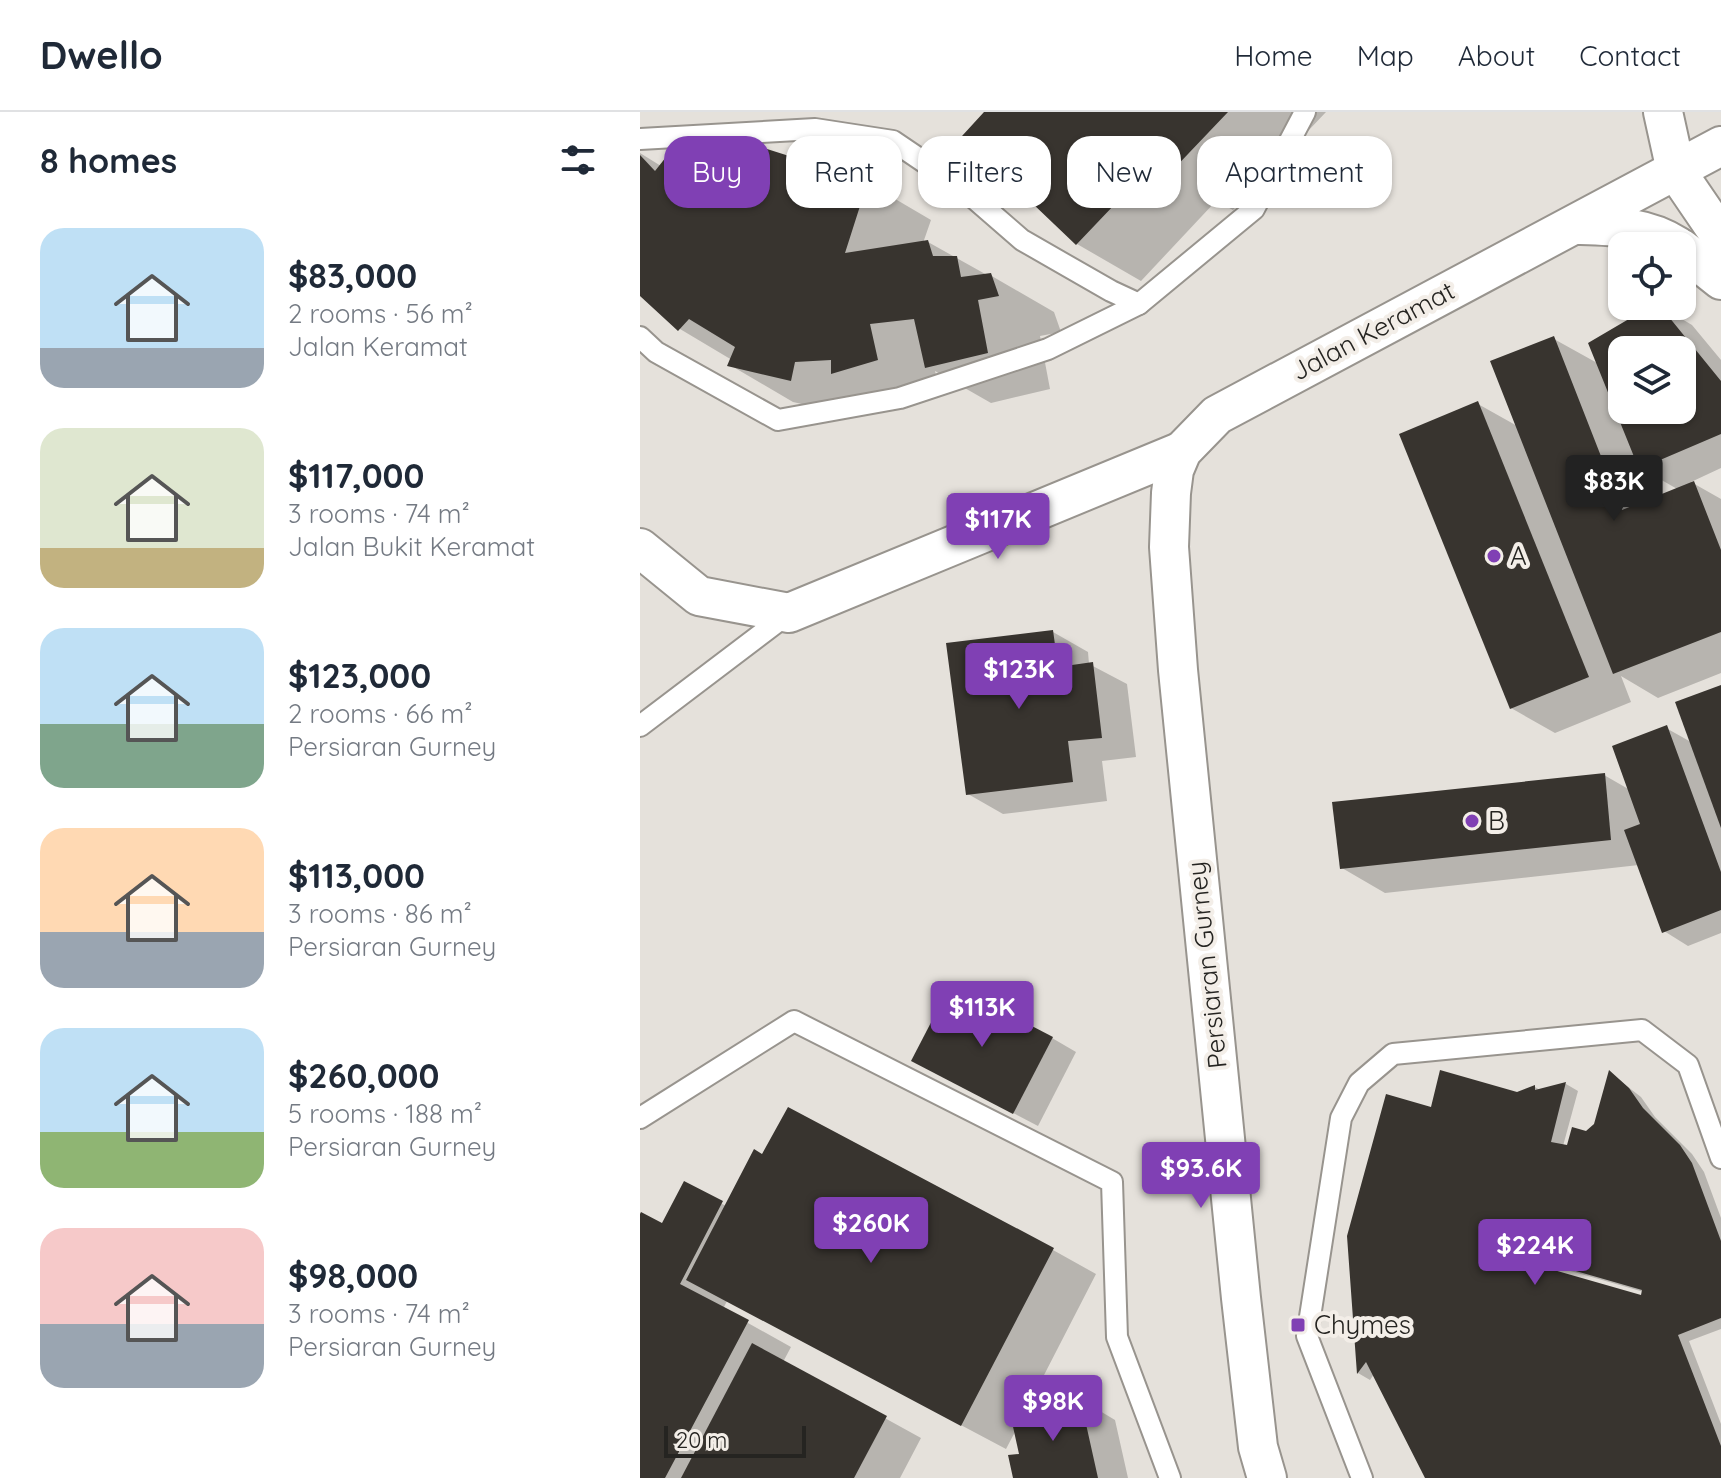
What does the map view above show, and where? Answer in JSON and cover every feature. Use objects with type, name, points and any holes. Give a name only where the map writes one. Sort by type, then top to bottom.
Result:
[{"type":"street","points":[[1663,112],[1676,171],[1721,237]]},
{"type":"street","name":"Jalan Keramat","points":[[1182,451],[1217,415],[1721,146]]},
{"type":"street","name":"Jalan Keramat","points":[[1574,225],[1632,227],[1648,232]]},
{"type":"street","points":[[1696,260],[1721,280]]},
{"type":"street","points":[[640,548],[699,596],[789,613],[1182,451]]},
{"type":"street","name":"Persiaran Gurney","points":[[1182,451],[1174,470],[1169,547],[1178,670],[1241,1298],[1258,1447],[1267,1478]]},
{"type":"lane","points":[[640,337],[656,352],[778,420],[900,398],[1048,349],[1139,304],[1254,209],[1305,112]]},
{"type":"lane","points":[[640,139],[815,129],[893,141],[961,187],[1022,240],[1139,304]]},
{"type":"lane","points":[[640,726],[789,613]]},
{"type":"lane","points":[[640,1118],[794,1021],[1112,1182],[1117,1337],[1170,1478]]},
{"type":"lane","points":[[1362,1478],[1307,1336],[1341,1118],[1359,1083],[1393,1054],[1642,1030],[1688,1065],[1721,1158]]},
{"type":"building","points":[[984,112],[1228,112],[1205,136],[1197,136],[1197,145],[1181,161],[1181,136],[1067,136],[1067,208],[1111,208],[1076,245],[1037,208],[1051,208],[1051,136],[962,136]]},
{"type":"building","points":[[770,150],[786,155],[786,208],[859,208],[845,253],[928,240],[933,256],[957,256],[961,277],[991,273],[999,296],[978,300],[988,353],[925,368],[914,319],[870,324],[878,360],[831,374],[831,360],[795,362],[791,381],[727,366],[735,347],[689,319],[678,331],[640,296],[640,155],[655,171],[664,160],[664,208],[770,208]]},
{"type":"building","points":[[1627,320],[1671,320],[1684,336],[1608,336],[1608,392],[1588,343]]},
{"type":"building","points":[[1554,336],[1622,510],[1694,481],[1721,550],[1721,632],[1613,674],[1490,361]]},
{"type":"building","points":[[1696,350],[1721,381],[1721,434],[1639,469],[1621,424],[1696,424]]},
{"type":"building","name":"A","points":[[1478,401],[1589,677],[1510,709],[1399,434]]},
{"type":"building","points":[[1053,630],[1058,667],[1093,662],[1102,738],[1068,741],[1073,782],[966,795],[946,643]]},
{"type":"building","points":[[1721,685],[1721,828],[1675,702]]},
{"type":"building","points":[[1667,725],[1721,872],[1721,910],[1662,933],[1624,830],[1640,824],[1612,746]]},
{"type":"building","name":"B","points":[[1605,773],[1611,840],[1340,869],[1332,802]]},
{"type":"building","points":[[951,984],[1053,1037],[1013,1114],[911,1061]]},
{"type":"building","points":[[1440,1070],[1517,1092],[1535,1085],[1535,1090],[1566,1082],[1551,1142],[1567,1145],[1572,1127],[1586,1131],[1594,1124],[1609,1070],[1680,1145],[1692,1163],[1721,1241],[1721,1318],[1678,1335],[1721,1446],[1721,1478],[1425,1478],[1366,1362],[1357,1374],[1347,1236],[1386,1094],[1431,1107]],"holes":[[[1513,1253],[1642,1290],[1641,1295],[1512,1258]]]},
{"type":"building","points":[[788,1107],[1054,1248],[961,1426],[686,1280],[754,1149],[762,1154]]},
{"type":"building","points":[[684,1181],[723,1201],[680,1284],[749,1320],[665,1478],[640,1478],[640,1214],[662,1223]]},
{"type":"building","points":[[752,1343],[887,1416],[854,1478],[681,1478]]},
{"type":"building","points":[[1080,1397],[1098,1478],[1013,1478],[1008,1455],[1019,1454],[1010,1413]]},
{"type":"place","name":"A","points":[[1494,556]]},
{"type":"place","name":"B","points":[[1472,821]]},
{"type":"place","name":"Chymes","points":[[1298,1325]]}]
